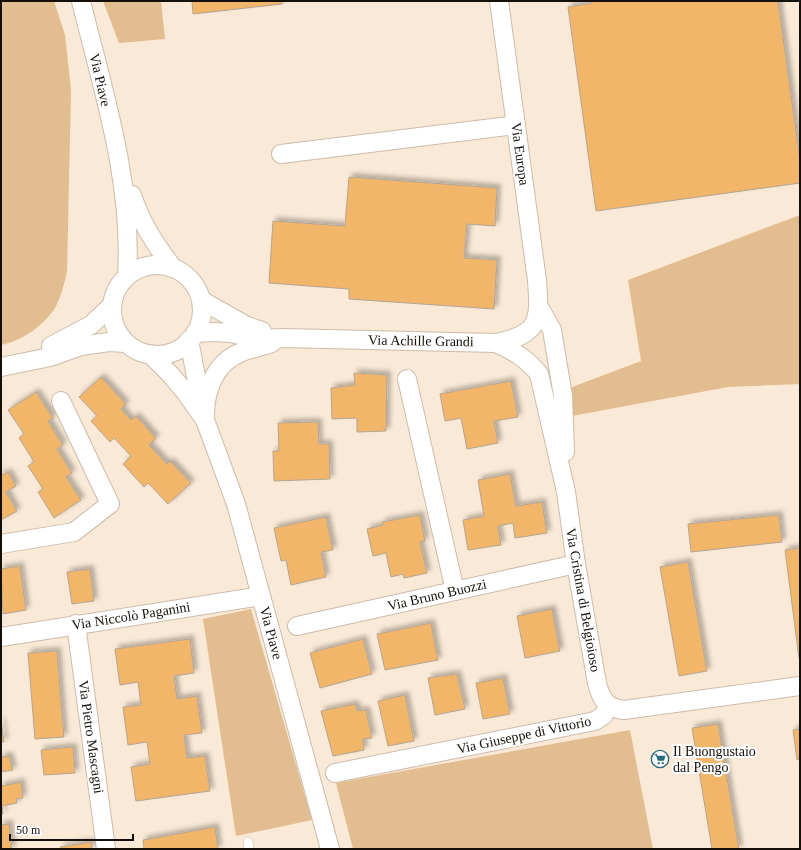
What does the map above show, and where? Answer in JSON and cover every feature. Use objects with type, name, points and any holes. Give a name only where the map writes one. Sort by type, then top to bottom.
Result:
[{"type":"street","name":"Via Piave","points":[[81,1],[119,159],[126,204],[129,243],[127,276]]},
{"type":"street","name":"Via Europa","points":[[499,1],[537,280],[539,307]]},
{"type":"street","points":[[281,154],[516,125]]},
{"type":"street","name":"Via Piave","points":[[119,159],[140,218],[152,241],[172,268]]},
{"type":"street","name":"Via Piave","points":[[192,337],[180,348],[169,353],[150,354],[141,352],[126,343],[117,331],[111,306],[116,289],[127,276],[134,271],[156,264],[172,268],[189,279],[195,287],[201,300]]},
{"type":"street","points":[[201,300],[201,318],[192,337],[198,387],[204,413]]},
{"type":"street","name":"Via Achille Grandi","points":[[201,300],[247,326],[284,338]]},
{"type":"street","points":[[1,367],[38,353],[91,325],[111,306]]},
{"type":"street","points":[[539,307],[535,322],[517,339],[546,360],[561,380]]},
{"type":"street","name":"Via Cristina di Belgioioso","points":[[539,307],[552,330],[561,380],[563,396],[566,492]]},
{"type":"street","name":"Via Achille Grandi","points":[[192,337],[216,332],[231,333],[256,339],[284,338],[496,343],[517,339]]},
{"type":"street","name":"Via Achille Grandi","points":[[204,413],[213,379],[222,363],[241,352],[261,347],[284,338]]},
{"type":"street","points":[[1,367],[50,357],[81,346],[109,342],[126,343]]},
{"type":"street","name":"Via Cristina di Belgioioso","points":[[496,343],[515,352],[530,362],[538,374],[566,492],[576,564],[597,683],[600,696],[608,705]]},
{"type":"street","name":"Via Piave","points":[[150,354],[204,413],[236,504],[330,849]]},
{"type":"street","points":[[407,379],[455,591]]},
{"type":"street","points":[[1,544],[74,532],[110,504],[61,401]]},
{"type":"street","name":"Via Bruno Buozzi","points":[[297,626],[576,564]]},
{"type":"street","name":"Via Niccolò Paganini","points":[[1,637],[261,596]]},
{"type":"street","name":"Via Pietro Mascagni","points":[[76,624],[106,849]]},
{"type":"street","name":"Via Giuseppe di Vittorio","points":[[335,773],[595,721],[604,715],[608,705],[615,709],[624,710],[800,686]]},
{"type":"shaded area","points":[[1,1],[54,1],[65,35],[71,90],[67,272],[59,299],[50,315],[31,332],[17,340],[1,345]]},
{"type":"shaded area","points":[[103,1],[161,1],[165,39],[119,43]]},
{"type":"shaded area","points":[[800,215],[800,384],[728,387],[572,416],[567,389],[641,361],[628,280]]},
{"type":"shaded area","points":[[251,609],[312,820],[236,836],[203,619]]},
{"type":"shaded area","points":[[630,730],[653,849],[353,849],[336,783]]},
{"type":"building","points":[[192,1],[282,1],[282,4],[193,14]]},
{"type":"building","points":[[592,1],[778,1],[800,160],[800,183],[596,211],[568,7],[592,3]]},
{"type":"building","points":[[349,177],[497,188],[495,226],[467,224],[464,258],[497,260],[494,309],[349,299],[349,289],[269,283],[273,221],[345,226]]},
{"type":"building","points":[[354,373],[387,375],[386,431],[357,432],[357,418],[332,419],[331,388],[355,385]]},
{"type":"building","points":[[101,377],[126,404],[121,409],[131,420],[136,416],[156,438],[149,445],[167,464],[170,461],[191,483],[168,504],[148,483],[144,487],[123,464],[131,456],[114,438],[110,442],[91,421],[97,416],[79,397]]},
{"type":"building","points":[[511,381],[518,417],[494,421],[498,443],[467,449],[461,418],[445,421],[440,394]]},
{"type":"building","points":[[36,392],[53,418],[48,421],[63,445],[57,449],[72,473],[66,477],[81,500],[54,518],[38,492],[43,489],[28,466],[34,462],[19,438],[24,434],[8,410]]},
{"type":"building","points":[[318,422],[319,444],[329,444],[330,479],[274,481],[273,451],[279,451],[278,423]]},
{"type":"building","points":[[1,472],[3,475],[8,472],[16,486],[6,492],[17,511],[1,520]]},
{"type":"building","points":[[510,474],[516,506],[542,502],[547,533],[515,538],[513,523],[498,526],[501,545],[468,550],[463,520],[484,516],[478,480]]},
{"type":"building","points":[[420,515],[425,541],[420,542],[427,573],[404,578],[403,574],[391,577],[386,553],[373,556],[367,529],[383,525],[382,522]]},
{"type":"building","points":[[779,515],[782,542],[691,552],[688,524]]},
{"type":"building","points":[[326,517],[333,550],[321,552],[326,577],[291,585],[286,560],[281,561],[274,528]]},
{"type":"building","points":[[800,548],[800,658],[799,658],[785,550]]},
{"type":"building","points":[[688,562],[707,671],[679,676],[660,567]]},
{"type":"building","points":[[20,566],[26,610],[3,614],[1,569]]},
{"type":"building","points":[[90,569],[94,601],[72,604],[67,572]]},
{"type":"building","points":[[552,609],[560,651],[525,658],[517,616]]},
{"type":"building","points":[[431,623],[438,660],[385,670],[377,634]]},
{"type":"building","points":[[190,639],[194,673],[174,676],[177,699],[197,696],[202,733],[184,735],[187,758],[205,756],[210,791],[136,801],[131,767],[150,764],[147,742],[128,745],[123,707],[141,705],[138,682],[120,685],[115,649]]},
{"type":"building","points":[[363,639],[372,674],[320,688],[310,653]]},
{"type":"building","points":[[57,651],[64,737],[35,739],[28,653]]},
{"type":"building","points":[[457,674],[465,709],[435,715],[428,678]]},
{"type":"building","points":[[503,678],[510,714],[483,719],[476,683]]},
{"type":"building","points":[[405,695],[414,741],[388,746],[378,701]]},
{"type":"building","points":[[355,704],[357,711],[366,710],[372,738],[363,739],[364,750],[333,756],[321,711]]},
{"type":"building","points":[[1,720],[4,742],[1,742]]},
{"type":"building","points":[[718,724],[739,849],[712,849],[692,728]]},
{"type":"building","points":[[800,729],[800,759],[797,760],[793,730]]},
{"type":"building","points":[[73,747],[75,773],[44,775],[41,750]]},
{"type":"building","points":[[9,756],[13,770],[1,772],[1,757]]},
{"type":"building","points":[[21,782],[23,798],[16,799],[17,803],[2,806],[3,814],[1,814],[1,786]]},
{"type":"building","points":[[9,824],[12,849],[1,849],[1,825]]},
{"type":"building","points":[[215,827],[218,849],[144,849],[143,840]]},
{"type":"building","points":[[91,842],[92,849],[61,849],[60,847]]},
{"type":"place","name":"Il Buongustaio dal Pengo","points":[[660,759]]}]
